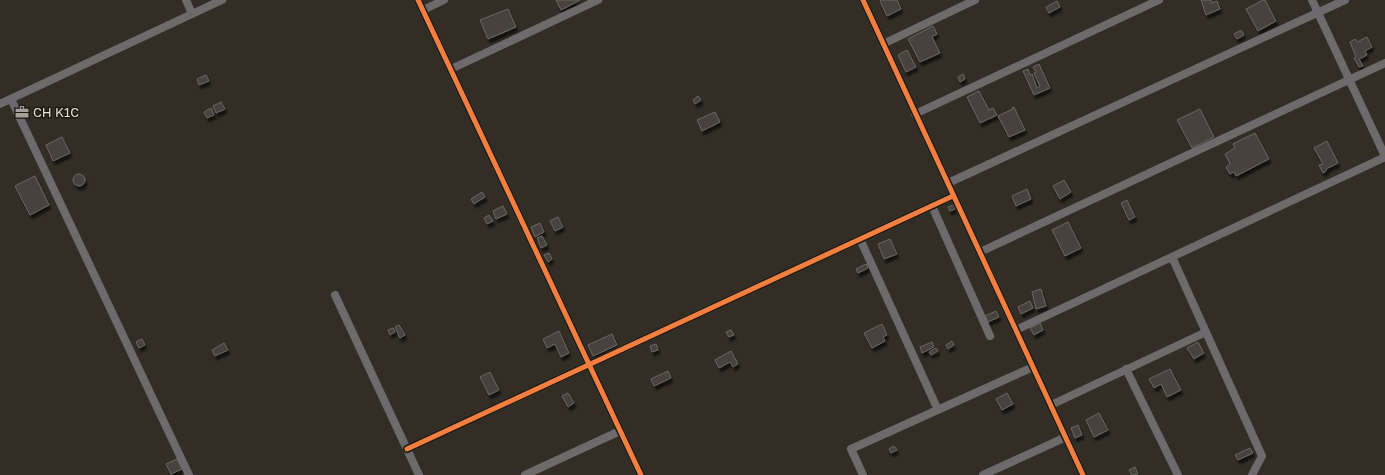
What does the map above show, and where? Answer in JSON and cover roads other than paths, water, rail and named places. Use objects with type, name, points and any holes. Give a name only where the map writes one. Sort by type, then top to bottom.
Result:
[{"type":"street","points":[[186,0],[192,14]]},
{"type":"street","points":[[0,103],[222,0]]},
{"type":"street","points":[[418,0],[641,475]]},
{"type":"street","points":[[423,10],[444,0]]},
{"type":"street","points":[[451,69],[598,0]]},
{"type":"street","points":[[863,0],[1083,475]]},
{"type":"street","points":[[883,44],[975,0]]},
{"type":"street","points":[[916,114],[1159,0]]},
{"type":"street","points":[[1016,330],[1172,258],[1385,156],[1312,0]]},
{"type":"street","points":[[948,183],[1344,0]]},
{"type":"street","points":[[980,252],[1385,63]]},
{"type":"street","points":[[11,99],[189,475]]},
{"type":"street","points":[[406,449],[953,196]]},
{"type":"street","points":[[932,206],[990,336]]},
{"type":"street","points":[[860,239],[938,410]]},
{"type":"street","points":[[1172,258],[1262,456],[1252,475]]},
{"type":"street","points":[[335,295],[419,475]]},
{"type":"street","points":[[1050,405],[1206,332]]},
{"type":"street","points":[[863,475],[851,449],[1033,368]]},
{"type":"street","points":[[1126,369],[1178,475]]},
{"type":"street","points":[[525,475],[620,431]]},
{"type":"street","points":[[983,475],[1066,437]]},
{"type":"place","name":"CH K1C","points":[[22,112]]}]
